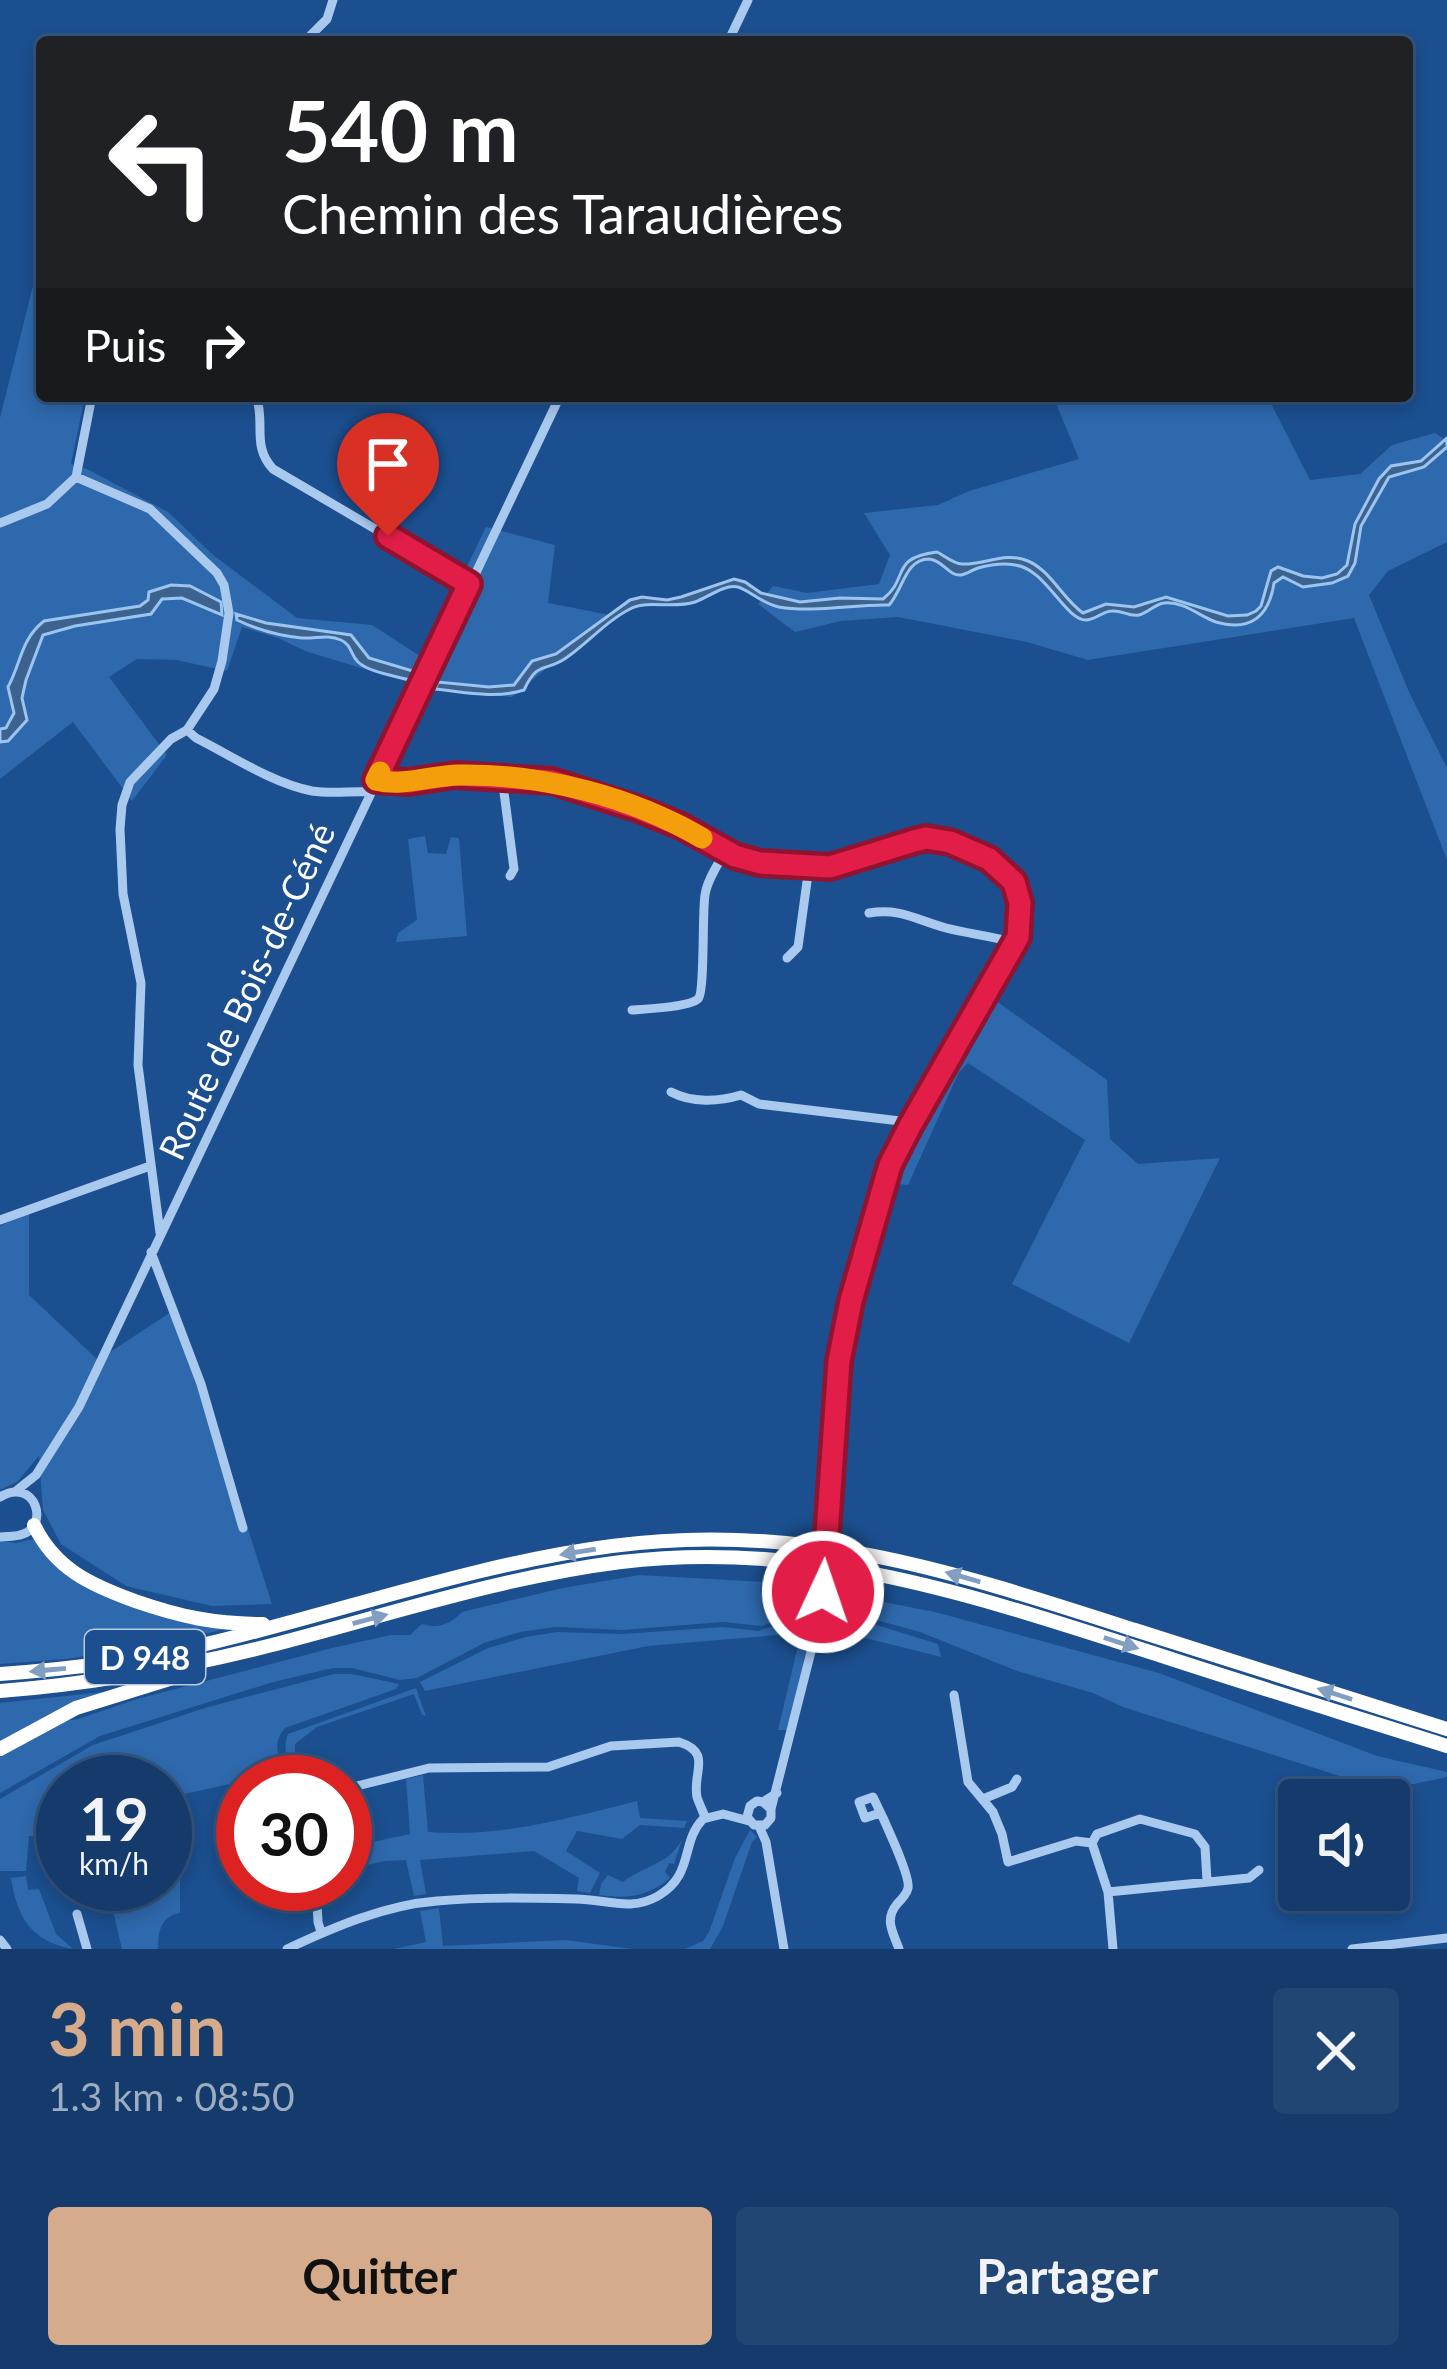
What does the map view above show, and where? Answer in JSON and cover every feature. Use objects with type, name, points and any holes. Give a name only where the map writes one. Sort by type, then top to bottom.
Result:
[{"type":"highway","points":[[34,1525],[50,1553],[97,1588],[193,1620],[286,1624]]},
{"type":"highway","name":"D 948","points":[[0,1674],[138,1658],[566,1553],[699,1540],[786,1542],[940,1570],[1447,1729]]},
{"type":"highway","name":"D 948","points":[[0,1690],[143,1674],[572,1569],[676,1558],[783,1559],[934,1586],[1447,1746]]},
{"type":"highway","points":[[0,1749],[76,1708],[267,1646]]},
{"type":"street","points":[[310,36],[327,19],[333,0]]},
{"type":"street","points":[[731,36],[748,0]]},
{"type":"street","points":[[0,523],[47,503],[76,477],[91,402]]},
{"type":"street","points":[[259,402],[260,450],[273,469],[469,584]]},
{"type":"street","name":"Route de Bois-de-Céné","points":[[36,1475],[79,1407],[557,402]]},
{"type":"street","points":[[76,477],[150,509],[217,573],[229,613],[214,689],[187,730],[171,739],[130,782],[122,805],[123,894],[141,983],[138,1065],[160,1232]]},
{"type":"street","points":[[187,730],[306,790],[370,792]]},
{"type":"street","points":[[376,780],[408,782],[455,775],[552,781],[639,809],[724,851],[760,863],[842,865],[926,838],[966,847],[1000,866],[1014,882],[1020,903],[1015,943],[890,1165],[848,1316],[837,1380],[823,1592],[777,1792],[762,1816]]},
{"type":"street","points":[[502,777],[514,869],[510,876]]},
{"type":"street","points":[[632,1010],[692,1003],[700,997],[704,989],[705,889],[724,851]]},
{"type":"street","points":[[787,958],[798,947],[809,867]]},
{"type":"street","points":[[868,913],[904,913],[942,927],[1015,943]]},
{"type":"street","points":[[670,1092],[685,1100],[741,1095],[759,1104],[901,1121],[910,1126]]},
{"type":"street","points":[[0,1220],[150,1166]]},
{"type":"street","points":[[151,1252],[201,1384],[243,1528]]},
{"type":"street","points":[[0,1497],[36,1475]]},
{"type":"street","points":[[2,1534],[19,1536],[34,1525],[37,1511],[31,1498],[36,1475]]},
{"type":"street","points":[[16,1491],[31,1498]]},
{"type":"street","points":[[954,1695],[968,1782],[993,1813],[1008,1862],[1076,1841],[1091,1843]]},
{"type":"street","points":[[372,1782],[429,1768],[548,1767],[626,1743],[679,1742],[697,1753],[697,1796],[705,1817]]},
{"type":"street","points":[[983,1799],[1012,1787],[1017,1779]]},
{"type":"street","points":[[731,1815],[754,1802],[762,1816],[784,1949]]},
{"type":"street","points":[[880,1813],[909,1887],[890,1915],[899,1949]]},
{"type":"street","points":[[287,1949],[351,1921],[441,1900],[644,1902],[661,1894],[681,1873],[694,1830],[705,1817],[762,1816]]},
{"type":"street","points":[[1091,1843],[1097,1834],[1139,1819],[1195,1834],[1205,1847],[1207,1881]]},
{"type":"street","points":[[1091,1843],[1108,1892],[1113,1949]]},
{"type":"street","points":[[1108,1892],[1249,1878],[1259,1870]]},
{"type":"street","points":[[317,1911],[321,1932]]},
{"type":"street","points":[[77,1914],[87,1949]]},
{"type":"street","points":[[1352,1949],[1406,1946],[1447,1937]]},
{"type":"street","points":[[0,1940],[7,1949]]},
{"type":"shaded area","points":[[36,274],[36,402],[84,402],[71,464],[168,512],[212,554],[297,618],[372,625],[423,658],[486,527],[555,545],[548,603],[610,615],[512,697],[434,690],[242,627],[227,671],[176,660],[137,659],[109,677],[167,755],[132,801],[73,722],[0,779],[0,418]]},
{"type":"shaded area","points":[[1055,402],[1270,402],[1310,480],[1360,474],[1392,445],[1435,433],[1447,441],[1447,542],[1388,571],[1369,595],[1447,768],[1447,860],[1354,618],[1088,660],[1027,642],[898,617],[841,621],[795,632],[758,604],[773,586],[807,593],[879,584],[890,555],[864,513],[938,505],[969,491],[1079,459]]},
{"type":"shaded area","points":[[1447,438],[1447,447],[1424,467],[1389,477],[1361,526],[1348,576],[1303,587],[1283,577],[1274,583],[1263,612],[1248,623],[1216,622],[1171,603],[1139,615],[1112,611],[1086,620],[1070,612],[1026,568],[996,565],[956,575],[929,559],[909,570],[889,605],[792,609],[738,587],[727,588],[687,604],[632,608],[566,658],[538,671],[524,690],[491,694],[435,689],[438,682],[514,685],[532,661],[556,654],[630,600],[667,600],[734,579],[761,593],[800,602],[883,599],[906,564],[937,552],[962,564],[1011,557],[1028,561],[1083,613],[1106,604],[1134,607],[1166,597],[1228,616],[1247,615],[1261,606],[1271,571],[1278,567],[1303,576],[1337,574],[1347,565],[1355,524],[1379,479],[1391,466],[1421,461]]},
{"type":"shaded area","points":[[171,585],[190,586],[221,602],[222,615],[182,598],[162,599],[151,614],[43,635],[22,698],[27,720],[8,741],[0,742],[0,729],[6,728],[14,713],[8,687],[36,628],[44,621],[140,606],[149,592]]},
{"type":"shaded area","points":[[236,614],[351,635],[369,658],[416,672],[413,681],[363,666],[341,640],[277,634],[237,620]]},
{"type":"shaded area","points":[[425,836],[428,853],[446,854],[451,837],[459,838],[467,936],[396,942],[398,933],[417,920],[408,839]]},
{"type":"shaded area","points":[[992,998],[1107,1080],[1110,1139],[1138,1164],[1220,1158],[1129,1343],[1012,1284],[1085,1140],[968,1063],[959,1072],[908,1185],[898,1184],[899,1169]]},
{"type":"shaded area","points":[[29,1211],[29,1295],[98,1360],[177,1308],[272,1604],[212,1606],[126,1586],[61,1544],[43,1510],[39,1456],[17,1482],[0,1490],[0,1226]]},
{"type":"shaded area","points":[[34,1539],[57,1565],[86,1585],[230,1628],[66,1659],[0,1664],[0,1540]]},
{"type":"shaded area","points":[[640,1575],[815,1585],[817,1603],[800,1604],[762,1626],[723,1622],[520,1632],[484,1643],[417,1678],[400,1680],[333,1668],[100,1736],[67,1755],[36,1755],[36,1772],[0,1793],[0,1756],[62,1721],[332,1648],[410,1635],[422,1624],[444,1624],[462,1612]]},
{"type":"shaded area","points":[[853,1596],[935,1612],[1159,1673],[1377,1756],[1447,1772],[1447,1777],[1410,1784],[1410,1779],[1349,1779],[1017,1671],[920,1632],[825,1606],[828,1597]]},
{"type":"shaded area","points":[[808,1607],[816,1608],[788,1730],[778,1730],[801,1633],[648,1646],[425,1691],[420,1682],[488,1648],[526,1637],[723,1627],[758,1631]]},
{"type":"shaded area","points":[[828,1610],[938,1644],[941,1657],[829,1629],[823,1632]]},
{"type":"shaded area","points":[[334,1674],[399,1684],[285,1728],[277,1744],[278,1755],[216,1755],[216,1787],[192,1792],[192,1755],[76,1755],[208,1707]]},
{"type":"shaded area","points":[[416,1688],[426,1716],[414,1694],[317,1727],[295,1744],[295,1755],[287,1755],[288,1734]]},
{"type":"shaded area","points":[[112,1691],[80,1699],[0,1743],[0,1703]]},
{"type":"shaded area","points":[[423,1775],[428,1832],[507,1829],[637,1801],[640,1818],[687,1821],[684,1828],[640,1825],[622,1839],[577,1831],[566,1851],[600,1873],[590,1893],[577,1891],[579,1878],[534,1851],[420,1860],[426,1894],[414,1896],[406,1860],[372,1864],[372,1842],[410,1834],[406,1779]]},
{"type":"shaded area","points":[[36,1778],[36,1836],[29,1836],[26,1871],[0,1871],[0,1799]]},
{"type":"shaded area","points":[[750,1830],[757,1837],[723,1926],[710,1949],[685,1949],[703,1941],[709,1932]]},
{"type":"shaded area","points":[[682,1840],[674,1864],[669,1863],[665,1872],[670,1878],[662,1884],[637,1895],[599,1895],[608,1875],[623,1882],[663,1860]]},
{"type":"shaded area","points":[[26,1876],[28,1890],[36,1889],[36,1911],[47,1911],[56,1934],[73,1949],[47,1941],[29,1926],[17,1905],[11,1878]]},
{"type":"shaded area","points":[[439,1908],[443,1946],[566,1940],[632,1949],[394,1949],[426,1942],[420,1911]]},
{"type":"shaded area","points":[[111,1911],[180,1911],[162,1926],[158,1949],[122,1949]]},
{"type":"slow traffic","points":[[380,772],[376,780],[382,782],[455,775],[552,781],[639,809],[702,838]]},
{"type":"route","points":[[388,536],[469,584],[376,780],[408,782],[455,775],[552,781],[639,809],[735,856],[760,863],[830,867],[903,844],[937,839],[979,852],[1014,882],[1020,903],[1018,937],[890,1165],[851,1301],[837,1380],[823,1592]]}]
